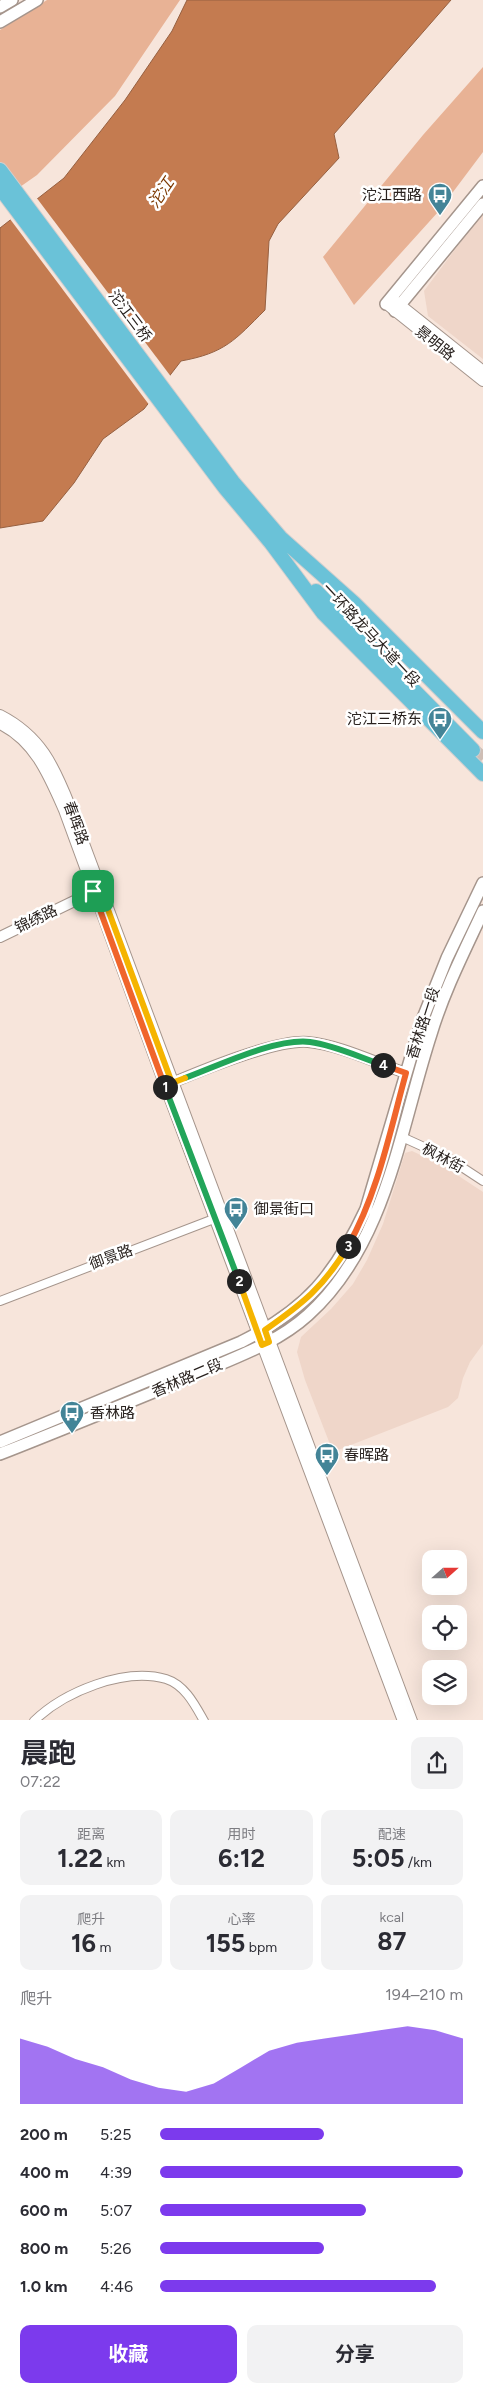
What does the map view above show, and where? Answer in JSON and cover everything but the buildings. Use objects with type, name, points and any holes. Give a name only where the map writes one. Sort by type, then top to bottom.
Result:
[{"type":"highway","name":"沱江三桥","points":[[0,170],[229,485]]},
{"type":"highway","name":"沱江三桥","points":[[0,188],[229,485]]},
{"type":"highway","name":"一环路龙马大道一段","points":[[229,485],[276,541],[323,613],[481,770]]},
{"type":"highway","name":"一环路龙马大道一段","points":[[276,541],[354,603],[479,742]]},
{"type":"highway","points":[[276,541],[479,742]]},
{"type":"main road","points":[[0,7],[12,0]]},
{"type":"main road","points":[[0,22],[37,0]]},
{"type":"main road","points":[[393,304],[483,186]]},
{"type":"main road","points":[[393,304],[483,204]]},
{"type":"main road","name":"香林路一段","points":[[261,1332],[297,1308],[321,1286],[353,1237],[377,1176],[432,990],[483,883]]},
{"type":"main road","name":"香林路一段","points":[[266,1343],[307,1316],[331,1291],[351,1266],[371,1225],[402,1137],[430,1035],[446,988],[483,911]]},
{"type":"main road","name":"香林路二段","points":[[0,1442],[261,1332]]},
{"type":"main road","name":"香林路二段","points":[[0,1454],[266,1343]]},
{"type":"street","name":"景明路","points":[[393,304],[483,371]]},
{"type":"street","name":"景明路","points":[[393,304],[483,381]]},
{"type":"street","points":[[0,715],[16,724],[35,746]]},
{"type":"street","points":[[0,724],[35,746]]},
{"type":"street","name":"春晖路","points":[[35,746],[46,755],[62,786],[97,890],[169,1086],[220,1217],[261,1332],[412,1720]]},
{"type":"street","name":"锦绣路","points":[[0,937],[97,890]]},
{"type":"street","points":[[169,1086],[273,1046],[296,1042],[322,1044],[406,1075]]},
{"type":"street","name":"枫林街","points":[[402,1137],[448,1158],[483,1181]]},
{"type":"street","name":"御景路","points":[[0,1301],[220,1217]]},
{"type":"street","name":"春晖路","points":[[266,1343],[403,1720]]},
{"type":"street","points":[[34,1720],[79,1690],[134,1676],[166,1679],[183,1689],[193,1701],[204,1720]]},
{"type":"shaded area","points":[[47,0],[180,0],[115,96],[37,175],[0,201],[0,30]]},
{"type":"shaded area","points":[[483,67],[483,152],[438,212],[354,305],[323,257],[423,135]]},
{"type":"shaded area","points":[[483,212],[483,359],[428,316],[424,291]]},
{"type":"shaded area","points":[[412,1151],[442,1165],[483,1192],[483,1344],[470,1362],[463,1378],[458,1398],[448,1407],[333,1452],[305,1380],[297,1352],[301,1337],[331,1309],[353,1284],[367,1260],[383,1224],[405,1153]]},
{"type":"water","name":"沱江","points":[[187,0],[451,0],[334,134],[339,158],[278,224],[269,241],[265,310],[228,344],[208,354],[181,361],[144,409],[103,439],[74,483],[43,521],[0,528],[0,228],[64,178],[125,100],[172,31]]},
{"type":"pier","points":[[36,197],[172,378],[150,406],[10,219]]},
{"type":"tunnel","points":[[473,750],[483,759]]},
{"type":"place","name":"沱江西路","points":[[440,216]]},
{"type":"place","name":"沱江三桥东","points":[[440,740]]},
{"type":"place","name":"御景街口","points":[[236,1230]]},
{"type":"place","name":"香林路","points":[[72,1434]]},
{"type":"place","name":"春晖路","points":[[327,1476]]},
{"type":"route","points":[[100,888],[172,1083],[273,1046],[296,1042],[322,1044],[406,1073],[377,1176],[366,1209],[353,1237],[321,1286],[297,1308],[265,1330],[269,1342],[262,1345],[216,1218],[93,891],[100,888]]}]
